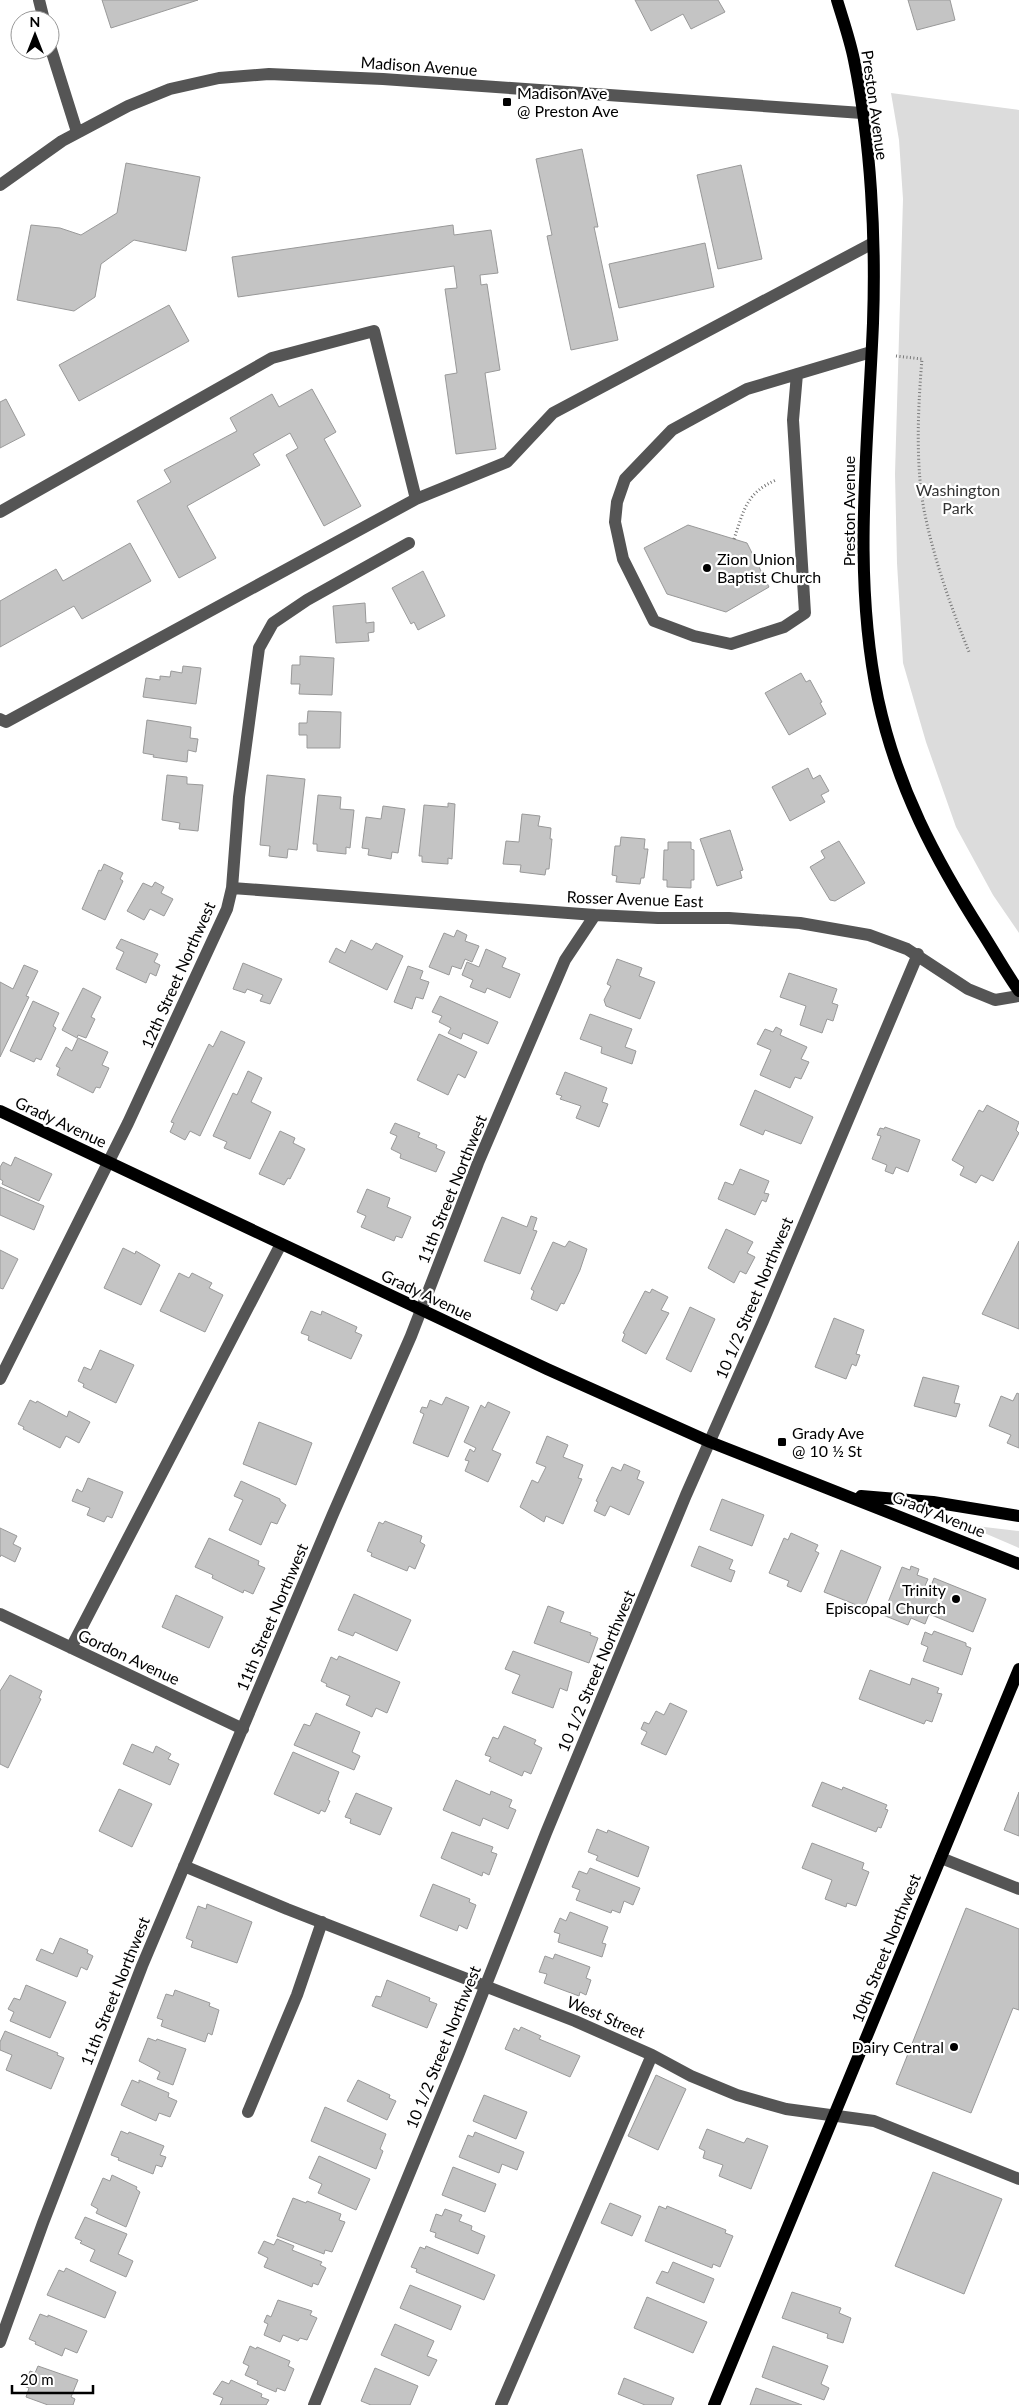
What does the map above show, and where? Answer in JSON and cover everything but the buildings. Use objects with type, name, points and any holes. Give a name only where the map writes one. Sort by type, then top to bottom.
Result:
[{"type":"main road","name":"Preston Avenue","points":[[837,0],[854,59],[862,113],[873,243],[871,352],[866,430],[863,542],[868,636],[878,699],[895,761],[918,821],[946,878],[1019,991]]},
{"type":"main road","name":"Grady Avenue","points":[[0,1111],[421,1310],[710,1442],[1019,1564]]},
{"type":"main road","name":"Grady Avenue","points":[[846,1495],[933,1502],[1019,1516]]},
{"type":"main road","name":"10th Street Northwest","points":[[714,2405],[1019,1669]]},
{"type":"street","points":[[54,60],[77,132]]},
{"type":"street","name":"Madison Avenue","points":[[0,185],[77,132],[128,106],[170,90],[219,78],[269,74],[383,79],[862,113]]},
{"type":"street","points":[[0,720],[6,722],[416,499],[507,462],[553,413],[873,243]]},
{"type":"street","points":[[0,512],[272,358],[374,331],[416,499]]},
{"type":"street","points":[[797,374],[793,420],[805,613],[784,627],[732,644],[694,636],[654,621],[623,559],[615,522],[617,502],[625,479],[672,430],[748,389],[797,374],[871,352]]},
{"type":"street","name":"12th Street Northwest","points":[[0,1378],[108,1162],[223,918],[232,888],[239,798],[259,648],[268,629],[273,623],[307,600],[409,543]]},
{"type":"street","name":"Rosser Avenue East","points":[[232,888],[595,915],[658,918],[729,918],[800,923],[869,935],[918,954],[968,990],[995,1000],[1019,996]]},
{"type":"street","name":"11th Street Northwest","points":[[0,2342],[43,2223],[138,1975],[421,1310],[478,1163],[565,960],[595,915]]},
{"type":"street","name":"10 1/2 Street Northwest","points":[[314,2405],[486,1985],[546,1833],[918,954]]},
{"type":"street","points":[[70,1648],[281,1244]]},
{"type":"street","name":"Gordon Avenue","points":[[0,1614],[243,1729]]},
{"type":"street","points":[[940,1858],[1019,1889]]},
{"type":"street","name":"West Street","points":[[184,1866],[575,2021],[652,2055],[691,2076],[738,2095],[786,2109],[874,2120],[1019,2179]]},
{"type":"street","points":[[248,2112],[297,1995],[322,1922]]},
{"type":"street","points":[[501,2405],[652,2055]]},
{"type":"path","points":[[896,356],[922,359],[919,402],[924,513],[946,592],[969,652]]},
{"type":"path","points":[[734,539],[749,500],[759,487],[796,475]]},
{"type":"green space","name":"Washington Park","points":[[891,93],[1019,110],[1019,933],[993,895],[956,827],[926,742],[903,663],[897,563],[895,474],[903,199],[899,140]]},
{"type":"green space","points":[[976,1526],[1019,1531],[1019,1548],[975,1529]]},
{"type":"place","name":"Madison Ave @ Preston Ave","points":[[507,102]]},
{"type":"place","name":"Zion Union Baptist Church","points":[[707,568]]},
{"type":"place","name":"Grady Ave @ 10 ½ St","points":[[782,1442]]},
{"type":"place","name":"Trinity Episcopal Church","points":[[956,1599]]},
{"type":"place","name":"Dairy Central","points":[[954,2047]]}]
